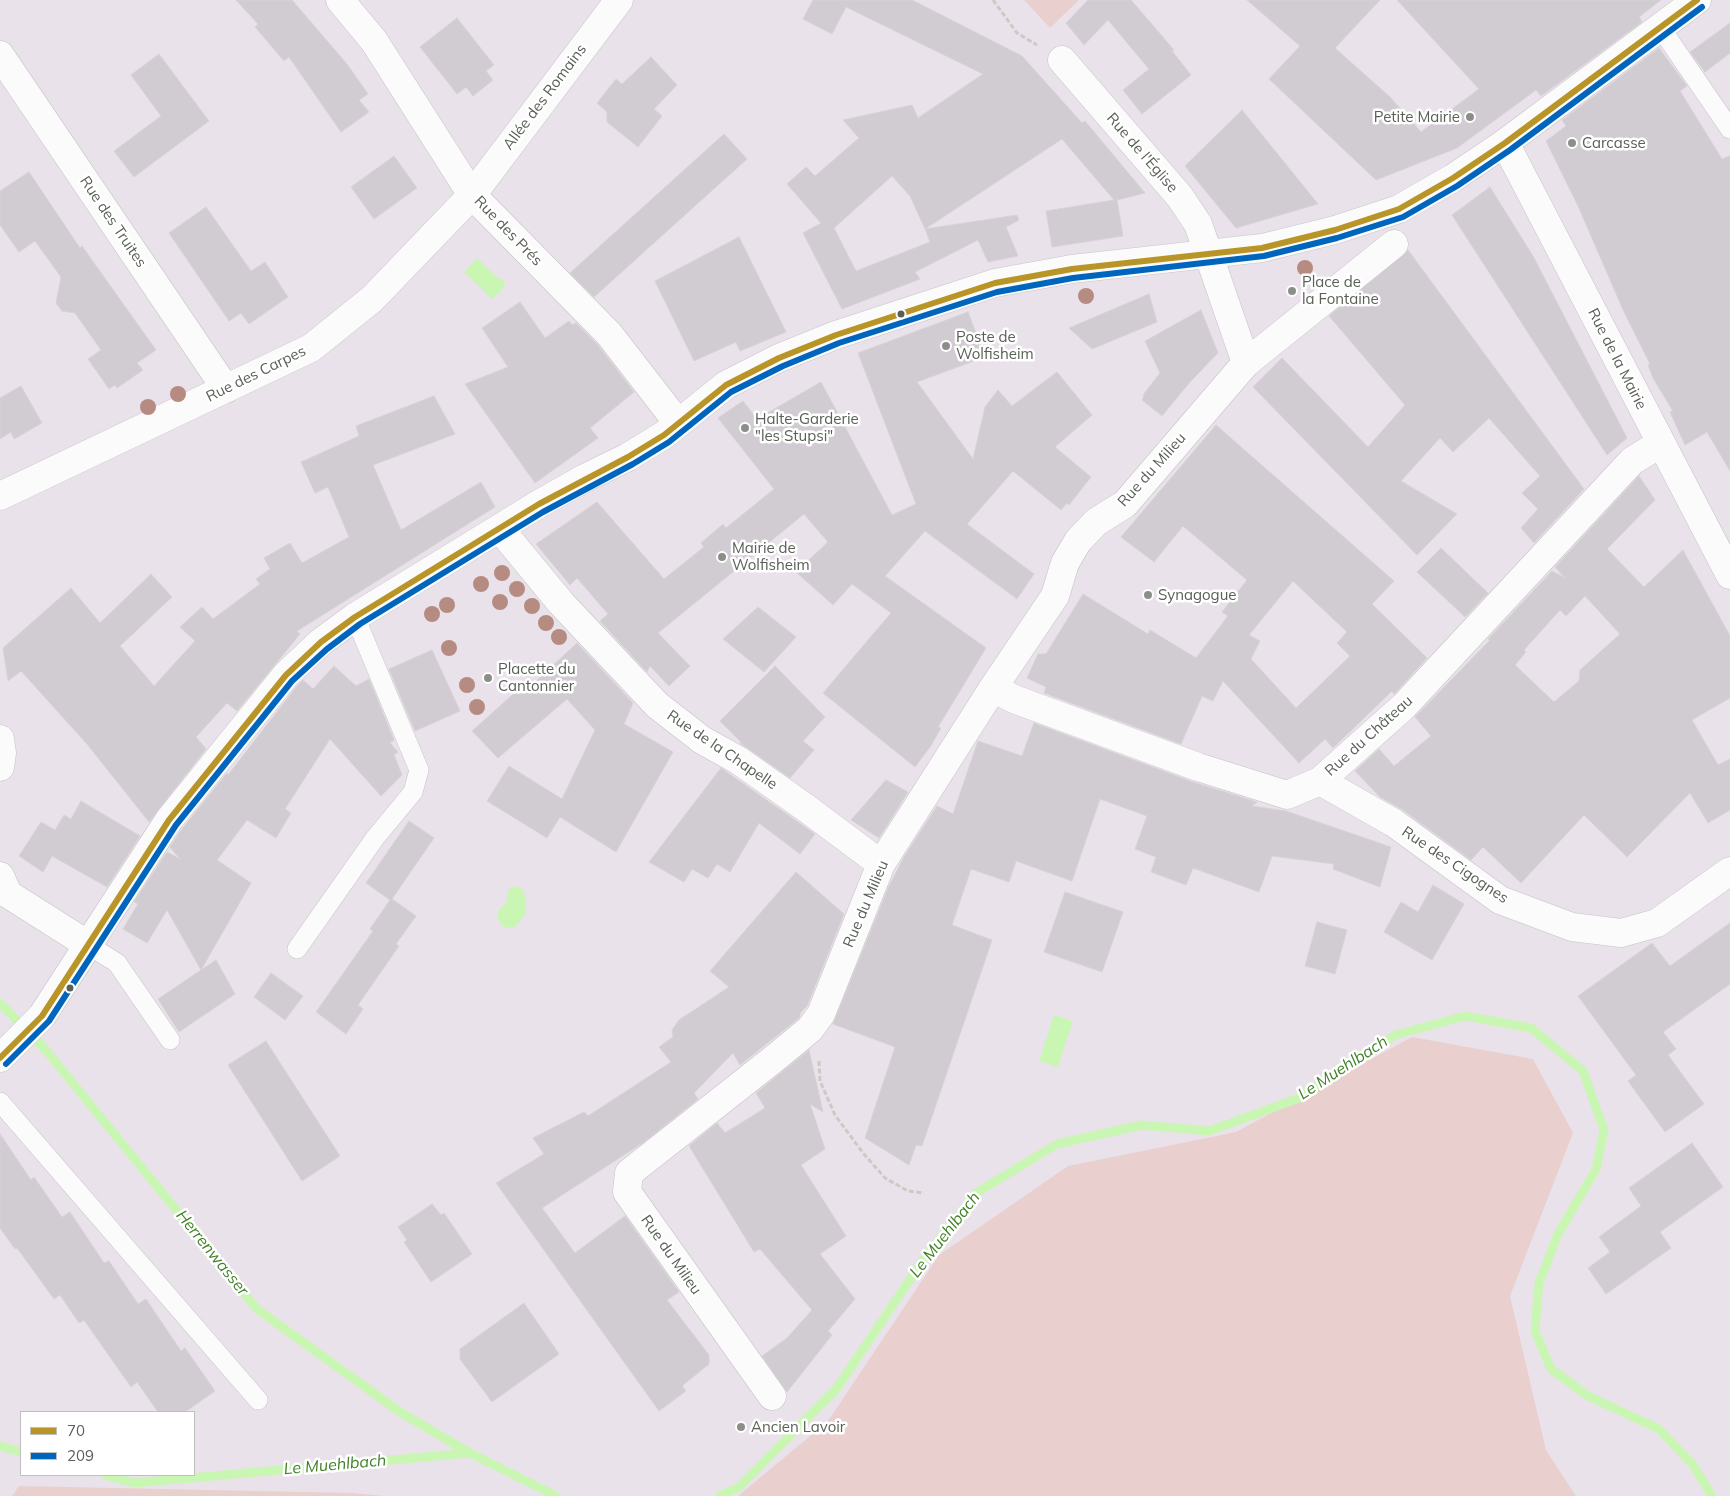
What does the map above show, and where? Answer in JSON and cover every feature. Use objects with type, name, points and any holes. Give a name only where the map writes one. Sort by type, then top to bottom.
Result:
[{"type":"street","name":"Rue des Prés","points":[[340,0],[374,41],[472,194],[609,334],[678,423]]},
{"type":"street","name":"Allée des Romains","points":[[472,194],[619,0]]},
{"type":"street","points":[[2,1056],[42,1016],[90,946],[169,820],[286,675],[321,642],[355,617],[500,529],[585,478],[628,457],[678,423],[726,385],[779,358],[836,335],[962,293],[1032,275],[1262,248],[1368,220],[1399,208],[1453,178],[1505,142],[1697,0]]},
{"type":"street","name":"Rue des Truites","points":[[0,55],[226,389]]},
{"type":"street","name":"Rue de l'Église","points":[[1062,60],[1180,197],[1198,224],[1210,254]]},
{"type":"street","name":"Rue de la Mairie","points":[[1505,142],[1730,575]]},
{"type":"street","name":"Rue des Carpes","points":[[0,496],[311,348],[372,299],[472,194]]},
{"type":"street","name":"Rue du Milieu","points":[[772,1396],[627,1192],[629,1173],[810,1029],[821,1014],[881,864],[993,688],[1055,596],[1065,563],[1078,541],[1096,522],[1125,504],[1246,363],[1394,244]]},
{"type":"street","points":[[1210,254],[1221,295],[1246,363]]},
{"type":"street","name":"Rue du Château","points":[[993,688],[1014,698],[1198,767],[1287,795],[1320,781],[1404,706],[1632,461],[1661,443]]},
{"type":"street","name":"Rue de la Chapelle","points":[[500,529],[561,603],[657,705],[702,740],[738,760],[881,864]]},
{"type":"street","points":[[0,739],[2,753],[0,767]]},
{"type":"street","name":"Rue des Cigognes","points":[[1320,781],[1394,823],[1500,900],[1572,927],[1621,933],[1657,923],[1730,871]]},
{"type":"street","points":[[0,876],[8,894],[90,946]]},
{"type":"lane","points":[[1660,27],[1730,129]]},
{"type":"lane","points":[[296,949],[375,838],[413,792],[419,770],[355,617]]},
{"type":"lane","points":[[90,946],[117,963],[170,1040]]},
{"type":"lane","points":[[0,1102],[258,1400]]},
{"type":"path","points":[[993,0],[1017,33],[1062,60]]},
{"type":"path","points":[[810,1029],[818,1053],[820,1081],[835,1115],[863,1153],[885,1178],[908,1191],[924,1193]]},
{"type":"shaded area","points":[[1024,0],[1079,0],[1050,28]]},
{"type":"shaded area","points":[[477,258],[498,278],[504,280],[505,286],[492,299],[464,272]]},
{"type":"shaded area","points":[[517,886],[522,889],[526,898],[525,914],[517,925],[512,928],[504,927],[498,920],[498,911],[506,903],[509,889]]},
{"type":"shaded area","points":[[1054,1015],[1073,1021],[1058,1067],[1039,1061]]},
{"type":"shaded area","points":[[1412,1037],[1533,1059],[1573,1133],[1510,1296],[1546,1450],[1576,1496],[738,1496],[828,1421],[939,1255],[1068,1166],[1236,1132]]},
{"type":"shaded area","points":[[19,1486],[354,1493],[384,1496],[12,1496]]},
{"type":"building","points":[[236,0],[292,0],[347,64],[368,94],[359,100],[369,112],[341,132],[289,57],[284,61],[255,27],[258,24]]},
{"type":"building","points":[[813,0],[912,0],[1022,56],[1082,123],[1085,121],[1145,193],[1117,200],[1123,236],[1052,247],[1046,211],[1114,200],[1062,139],[925,229],[1017,215],[1019,220],[1006,227],[1018,256],[988,262],[978,240],[915,272],[920,279],[842,309],[803,233],[821,223],[787,184],[806,167],[815,176],[859,138],[843,120],[912,105],[918,118],[983,74],[846,7],[832,34],[803,19]],"holes":[[[892,176],[910,196],[930,242],[856,271],[834,228]]]},
{"type":"building","points":[[1088,0],[1131,0],[1174,50],[1172,51],[1191,75],[1142,114],[1123,90],[1149,69],[1108,20],[1084,45],[1066,23]]},
{"type":"building","points":[[1247,0],[1380,0],[1335,48],[1390,97],[1421,132],[1479,89],[1397,0],[1661,0],[1639,17],[1642,22],[1541,96],[1536,90],[1457,148],[1376,180],[1269,79],[1300,46]]},
{"type":"building","points":[[457,18],[494,65],[486,71],[493,80],[473,96],[466,87],[457,94],[420,47]]},
{"type":"building","points":[[1730,23],[1730,53],[1705,72],[1690,52]]},
{"type":"building","points":[[1659,48],[1687,86],[1680,91],[1722,159],[1730,156],[1730,471],[1707,432],[1685,445],[1670,412],[1673,411],[1653,378],[1648,365],[1650,364],[1624,312],[1578,206],[1546,141],[1566,126],[1562,120]]},
{"type":"building","points":[[159,54],[209,121],[134,177],[114,151],[161,116],[131,75]]},
{"type":"building","points":[[651,57],[677,85],[654,109],[662,116],[638,147],[607,122],[607,112],[597,103],[616,79],[622,84]]},
{"type":"building","points":[[1242,110],[1318,204],[1236,228],[1185,166]]},
{"type":"building","points":[[724,134],[747,159],[594,297],[570,273]]},
{"type":"building","points":[[394,156],[417,188],[374,219],[351,187]]},
{"type":"building","points":[[29,172],[80,248],[82,246],[156,350],[137,363],[143,370],[117,388],[115,385],[109,389],[88,359],[101,350],[75,313],[62,311],[56,303],[61,277],[35,241],[19,252],[0,225],[0,191]]},
{"type":"building","points":[[1490,187],[1533,256],[1627,438],[1607,455],[1452,215]]},
{"type":"building","points":[[206,207],[251,271],[265,262],[288,297],[249,324],[241,313],[229,321],[169,233]]},
{"type":"building","points":[[739,237],[786,332],[740,351],[736,342],[694,361],[655,281]]},
{"type":"building","points":[[1408,250],[1584,489],[1534,543],[1521,528],[1538,509],[1522,493],[1540,476],[1489,418],[1453,452],[1440,438],[1401,481],[1457,514],[1417,555],[1253,387],[1282,358],[1368,447],[1405,405],[1329,316]]},
{"type":"building","points":[[1149,294],[1157,322],[1092,349],[1069,328]]},
{"type":"building","points":[[520,302],[545,338],[569,321],[572,325],[576,323],[597,344],[634,392],[590,428],[598,438],[535,483],[465,384],[508,367],[482,328]]},
{"type":"building","points":[[1201,310],[1218,353],[1190,382],[1162,416],[1142,400],[1143,395],[1160,373],[1145,341]]},
{"type":"building","points":[[968,312],[985,357],[917,382],[973,459],[985,407],[998,390],[1012,406],[1057,372],[1092,415],[1055,447],[1091,477],[1069,505],[1067,503],[1061,510],[1013,471],[967,524],[1034,574],[1017,599],[925,531],[885,576],[986,648],[938,727],[941,728],[930,747],[915,767],[823,693],[891,613],[852,584],[833,605],[796,572],[828,542],[804,514],[658,633],[690,666],[669,686],[650,666],[647,672],[600,621],[608,614],[577,578],[570,585],[536,544],[597,502],[664,579],[704,547],[701,543],[723,524],[726,528],[774,489],[718,418],[743,401],[757,419],[821,382],[892,515],[916,504],[858,353]]},
{"type":"building","points":[[21,386],[42,423],[14,439],[11,432],[0,439],[0,398]]},
{"type":"building","points":[[434,396],[455,434],[373,465],[401,530],[481,482],[495,507],[297,631],[300,634],[237,711],[227,703],[196,737],[206,749],[149,822],[87,744],[21,671],[8,681],[3,648],[71,588],[100,623],[151,574],[172,597],[120,646],[154,686],[195,641],[180,627],[202,607],[213,619],[260,584],[256,579],[270,569],[264,558],[290,543],[302,563],[349,537],[328,487],[315,493],[301,462],[359,436],[356,426]]},
{"type":"building","points":[[1216,425],[1394,581],[1372,604],[1427,658],[1394,694],[1392,691],[1333,748],[1325,739],[1299,763],[1223,681],[1213,701],[1202,696],[1181,744],[1044,693],[1046,687],[1027,678],[1038,654],[1046,654],[1083,594],[1148,634],[1150,630],[1196,658],[1228,616],[1222,612],[1247,580],[1183,526],[1154,562],[1121,537]],"holes":[[[1293,581],[1347,632],[1337,643],[1350,656],[1296,708],[1251,659],[1260,641],[1249,635]]]},
{"type":"building","points":[[1639,476],[1655,500],[1607,549],[1644,587],[1683,550],[1730,636],[1730,698],[1692,720],[1718,765],[1730,759],[1730,810],[1708,823],[1690,793],[1627,857],[1584,815],[1521,883],[1483,847],[1471,860],[1403,810],[1380,797],[1355,771],[1379,749],[1394,766],[1431,736],[1415,717],[1490,640],[1488,639],[1552,571],[1565,578],[1555,567]],"holes":[[[1585,596],[1620,634],[1580,670],[1579,681],[1554,702],[1515,665],[1526,652],[1524,650],[1560,610],[1566,616]]]},
{"type":"building","points":[[1441,548],[1488,593],[1465,617],[1417,572]]},
{"type":"building","points":[[758,607],[796,637],[764,672],[723,639]]},
{"type":"building","points":[[577,643],[633,703],[624,724],[673,752],[616,852],[560,817],[547,838],[487,801],[509,766],[562,799],[595,730],[567,699],[498,758],[472,731],[530,679],[534,683]]},
{"type":"building","points":[[432,650],[460,711],[415,731],[389,669]]},
{"type":"building","points":[[334,666],[356,686],[369,679],[394,740],[390,743],[398,752],[394,755],[402,775],[381,796],[330,739],[285,809],[291,813],[276,838],[247,820],[217,860],[251,883],[201,970],[167,910],[147,943],[123,929],[138,904],[134,902],[167,852],[180,859],[170,847],[182,829],[227,773],[228,775],[297,686],[303,680],[313,689]]},
{"type":"building","points":[[775,666],[825,717],[803,741],[814,750],[790,778],[740,743],[720,721]]},
{"type":"building","points":[[1034,723],[1193,782],[1257,802],[1252,806],[1286,811],[1391,847],[1380,887],[1333,869],[1334,864],[1272,856],[1259,892],[1193,868],[1186,885],[1151,872],[1156,857],[1135,849],[1147,816],[1100,799],[1072,881],[1016,861],[1009,882],[971,869],[952,925],[992,940],[922,1146],[916,1145],[909,1165],[865,1138],[895,1047],[833,1024],[889,886],[904,857],[937,806],[953,814],[978,741],[1022,756]]},
{"type":"building","points":[[721,768],[815,834],[800,854],[759,823],[730,872],[717,864],[708,878],[692,869],[684,882],[649,862]]},
{"type":"building","points":[[886,780],[908,792],[879,838],[851,820]]},
{"type":"building","points":[[81,801],[140,836],[107,887],[52,856],[43,872],[19,856],[41,822],[55,830],[64,815],[71,819]]},
{"type":"building","points":[[409,821],[434,838],[392,899],[416,916],[396,944],[399,946],[358,1005],[363,1009],[346,1034],[316,1012],[373,931],[370,929],[390,900],[366,883]]},
{"type":"building","points":[[796,872],[844,914],[807,1006],[801,1012],[799,1018],[740,1065],[733,1053],[694,1093],[698,1099],[644,1142],[542,1208],[575,1253],[625,1216],[679,1292],[667,1300],[709,1355],[709,1364],[682,1386],[686,1391],[659,1411],[496,1183],[544,1154],[533,1138],[584,1112],[588,1116],[671,1062],[659,1047],[673,1037],[672,1030],[679,1020],[729,987],[710,971]]},
{"type":"building","points":[[1433,885],[1464,904],[1432,960],[1384,932],[1401,902],[1418,912]]},
{"type":"building","points":[[1065,892],[1123,912],[1102,972],[1044,952]]},
{"type":"building","points":[[1317,922],[1347,930],[1335,974],[1305,966]]},
{"type":"building","points":[[1730,923],[1730,984],[1663,1032],[1676,1049],[1668,1055],[1704,1104],[1665,1132],[1628,1081],[1636,1075],[1578,996],[1652,943],[1670,966]]},
{"type":"building","points":[[216,960],[235,994],[179,1032],[158,999]]},
{"type":"building","points":[[271,973],[303,996],[285,1020],[254,997]]},
{"type":"building","points":[[266,1041],[340,1156],[302,1181],[228,1065]]},
{"type":"building","points":[[809,1050],[823,1112],[810,1104],[825,1149],[801,1165],[846,1236],[820,1254],[855,1299],[828,1331],[832,1335],[787,1392],[762,1356],[787,1338],[812,1310],[760,1249],[754,1252],[689,1146],[717,1123],[725,1133],[765,1108],[756,1093]]},
{"type":"building","points":[[0,1134],[31,1180],[34,1177],[62,1217],[70,1212],[104,1263],[109,1261],[138,1304],[146,1299],[181,1351],[185,1348],[215,1391],[186,1411],[157,1411],[137,1382],[131,1387],[84,1320],[79,1323],[60,1295],[54,1299],[0,1228]]},
{"type":"building","points":[[1692,1143],[1723,1187],[1660,1232],[1671,1248],[1606,1294],[1588,1268],[1610,1252],[1599,1237],[1641,1206],[1629,1188]]},
{"type":"building","points":[[432,1204],[441,1215],[444,1213],[472,1254],[431,1282],[404,1242],[407,1240],[398,1227]]},
{"type":"building","points":[[524,1303],[559,1354],[492,1402],[460,1359],[460,1349]]},
{"type":"waterway","name":"Herrenwasser","points":[[0,1003],[45,1049],[257,1309],[400,1412],[470,1453]]},
{"type":"waterway","name":"Le Muehlbach","points":[[719,1496],[739,1487],[837,1388],[925,1257],[976,1193],[1057,1144],[1142,1125],[1209,1131],[1299,1098],[1395,1035],[1465,1016],[1531,1028],[1583,1071],[1604,1130],[1596,1169],[1557,1236],[1539,1283],[1535,1331],[1551,1369],[1588,1396],[1659,1429],[1693,1465],[1712,1496]]},
{"type":"waterway","name":"Le Muehlbach","points":[[0,1446],[20,1452]]},
{"type":"waterway","name":"Le Muehlbach","points":[[109,1476],[134,1483],[470,1453],[556,1496]]},
{"type":"transit line","name":"70","points":[[0,1058],[42,1016],[169,820],[286,675],[321,642],[355,617],[539,504],[628,457],[664,435],[726,385],[779,358],[836,335],[995,283],[1072,269],[1262,248],[1335,230],[1399,209],[1453,178],[1505,143],[1697,0]]},
{"type":"transit line","name":"209","points":[[6,1064],[49,1021],[176,825],[292,681],[327,649],[360,624],[543,512],[633,464],[669,442],[731,392],[783,366],[839,343],[997,292],[1073,278],[1264,256],[1337,238],[1403,217],[1457,186],[1510,150],[1702,7]]},
{"type":"place","name":"Petite Mairie","points":[[1470,117]]},
{"type":"place","name":"Carcasse","points":[[1572,143]]},
{"type":"place","name":"Place de la Fontaine","points":[[1292,291]]},
{"type":"place","name":"Poste de Wolfisheim","points":[[946,346]]},
{"type":"place","name":"Halte-Garderie \"les Stupsi\"","points":[[745,428]]},
{"type":"place","name":"Mairie de Wolfisheim","points":[[722,557]]},
{"type":"place","name":"Synagogue","points":[[1148,595]]},
{"type":"place","name":"Placette du Cantonnier","points":[[488,678]]},
{"type":"place","name":"Ancien Lavoir","points":[[741,1427]]}]
